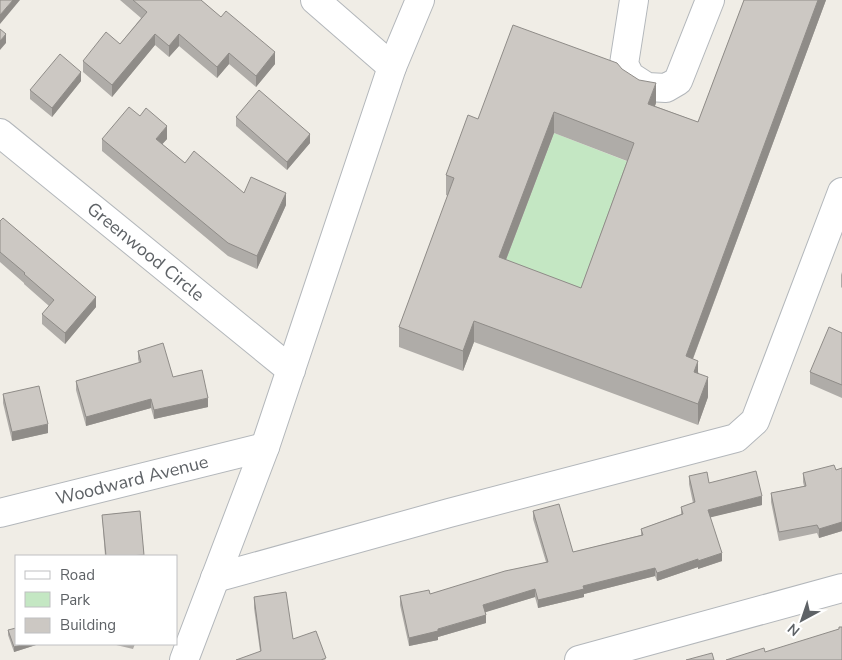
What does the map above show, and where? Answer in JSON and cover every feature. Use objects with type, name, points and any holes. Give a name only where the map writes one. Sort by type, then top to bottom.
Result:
[{"type":"street","points":[[315,0],[392,68]]},
{"type":"street","points":[[184,660],[265,447],[392,68],[420,0]]},
{"type":"street","points":[[634,0],[624,64],[630,76],[647,87],[666,88],[678,81],[710,0]]},
{"type":"street","name":"Greenwood Circle","points":[[0,133],[291,370]]},
{"type":"street","points":[[215,578],[450,513],[736,438],[755,421],[842,192]]},
{"type":"street","name":"Woodward Avenue","points":[[0,513],[265,447]]},
{"type":"street","points":[[579,660],[842,588]]},
{"type":"green space","points":[[554,133],[634,164],[581,308],[499,278]]},
{"type":"building","points":[[0,0],[13,0],[0,15]]},
{"type":"building","points":[[133,0],[201,0],[221,17],[226,11],[275,52],[256,76],[229,53],[217,67],[179,34],[169,46],[155,34],[112,85],[83,61],[106,32],[120,44],[147,12]]},
{"type":"building","points":[[744,0],[818,0],[686,356],[698,361],[694,372],[708,377],[698,404],[474,321],[463,351],[399,327],[454,178],[446,175],[468,115],[478,119],[513,25],[617,63],[622,69],[639,80],[656,83],[648,104],[698,122]],"holes":[[[554,112],[634,143],[581,288],[499,257]]]},
{"type":"building","points":[[0,29],[6,34],[0,41]]},
{"type":"building","points":[[60,54],[81,72],[52,108],[30,90]]},
{"type":"building","points":[[259,90],[310,134],[287,162],[236,117]]},
{"type":"building","points":[[129,107],[140,116],[146,108],[167,126],[156,139],[185,163],[194,151],[244,193],[251,177],[286,193],[257,256],[228,243],[102,139]]},
{"type":"building","points":[[3,218],[96,297],[65,333],[42,314],[54,300],[0,252],[0,221]]},
{"type":"building","points":[[829,327],[842,333],[842,385],[810,372]]},
{"type":"building","points":[[163,343],[173,377],[202,370],[208,398],[154,410],[151,399],[86,417],[76,381],[141,362],[138,351]]},
{"type":"building","points":[[39,386],[48,424],[12,432],[3,394]]},
{"type":"building","points":[[834,465],[836,470],[842,468],[842,522],[819,529],[817,525],[779,532],[771,493],[806,486],[803,473]]},
{"type":"building","points":[[756,471],[762,496],[708,510],[722,553],[657,573],[655,568],[583,586],[584,589],[538,600],[535,589],[483,605],[486,615],[438,629],[438,631],[409,638],[400,596],[429,590],[430,594],[505,571],[548,562],[533,511],[559,504],[573,552],[643,535],[641,529],[683,514],[681,507],[695,502],[689,476],[707,472],[709,483]]},
{"type":"building","points":[[140,511],[144,555],[106,555],[102,515]]},
{"type":"building","points":[[286,592],[293,639],[316,631],[326,658],[321,660],[236,660],[261,651],[254,597]]},
{"type":"building","points":[[839,627],[842,627],[842,660],[726,660],[764,648],[765,652],[839,629]]},
{"type":"building","points":[[15,628],[15,645],[21,645],[14,647],[8,630]]},
{"type":"building","points":[[712,653],[714,660],[686,660]]}]
